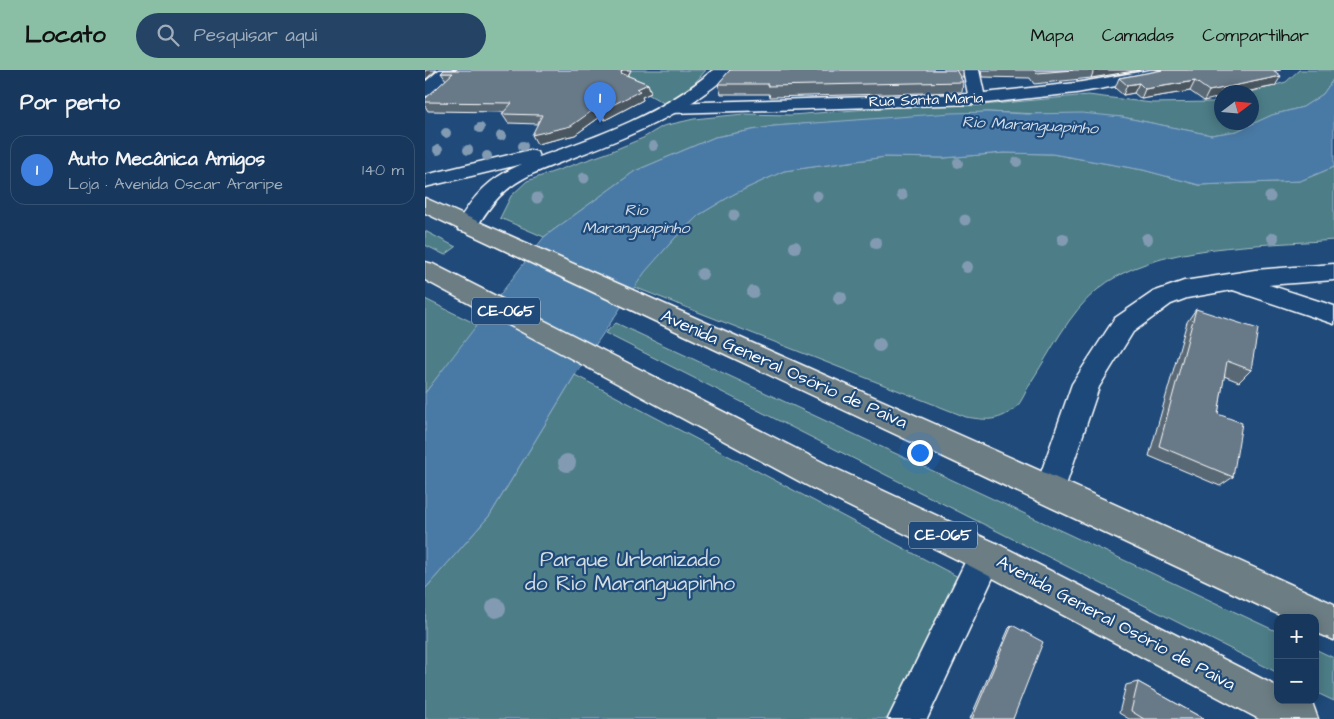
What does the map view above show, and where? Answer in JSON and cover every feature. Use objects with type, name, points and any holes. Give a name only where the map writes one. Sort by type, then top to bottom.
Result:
[{"type":"main road","name":"Avenida General Osório de Paiva","points":[[425,205],[1050,490],[1334,622]]},
{"type":"main road","name":"Avenida General Osório de Paiva","points":[[426,270],[819,476],[986,556],[1299,719]]},
{"type":"street","points":[[425,91],[448,70]]},
{"type":"street","points":[[476,229],[480,203],[506,179],[606,138],[670,108],[716,77],[723,70]]},
{"type":"street","points":[[971,70],[977,98]]},
{"type":"street","name":"Rua Santa Maria","points":[[670,108],[977,98],[1076,88],[1179,70]]},
{"type":"street","points":[[425,182],[606,138]]},
{"type":"street","points":[[1050,490],[1086,384],[1124,325],[1162,298],[1185,290],[1235,282],[1334,272]]},
{"type":"street","points":[[1235,282],[1334,315]]},
{"type":"street","points":[[907,719],[986,556]]},
{"type":"green space","points":[[611,70],[706,70],[694,84],[667,105],[618,77]]},
{"type":"green space","points":[[1299,70],[1334,70],[1334,78],[1323,94],[1303,107],[1272,115],[1259,121],[1259,90],[1286,82]]},
{"type":"green space","points":[[1088,95],[1152,103],[1214,102],[1214,130],[1239,130],[1211,135],[1122,117],[987,112],[774,126],[715,137],[635,171],[544,237],[500,218],[511,196],[527,181],[607,153],[643,138],[663,126],[694,119],[743,114],[791,115],[920,105],[983,105]]},
{"type":"green space","points":[[1004,153],[1052,154],[1143,170],[1199,185],[1300,181],[1334,167],[1334,240],[1243,246],[1178,255],[1147,263],[1120,275],[1087,299],[1069,321],[1016,408],[1001,417],[990,419],[966,417],[634,287],[645,271],[699,215],[734,194],[784,171],[885,157],[944,158]]},
{"type":"green space","points":[[425,231],[456,247],[445,255],[425,245]]},
{"type":"green space","points":[[425,299],[478,325],[425,393]]},
{"type":"green space","points":[[616,323],[1274,630],[1274,671],[605,333]]},
{"type":"green space","name":"Parque Urbanizado do Rio Maranguapinho","points":[[575,375],[964,580],[892,719],[425,719],[425,589],[490,515]]},
{"type":"green space","points":[[1319,651],[1334,658],[1334,701],[1319,694]]},
{"type":"water","name":"Rio Maranguapinho","points":[[1334,78],[1334,167],[1300,181],[1199,185],[1143,170],[1052,154],[1004,153],[944,158],[885,157],[784,171],[734,194],[699,215],[675,238],[645,272],[575,375],[490,515],[425,589],[425,393],[544,237],[635,171],[715,137],[774,126],[951,113],[1082,113],[1122,117],[1211,135],[1239,130],[1259,130],[1259,121],[1272,115],[1303,107],[1323,94]]},
{"type":"building","points":[[444,70],[622,70],[621,73],[648,84],[637,89],[640,91],[601,111],[596,108],[571,126],[532,135],[542,115],[502,114],[512,103],[425,102],[425,99],[453,73],[441,73]]},
{"type":"building","points":[[730,70],[956,70],[963,82],[768,86],[768,84],[718,84]]},
{"type":"building","points":[[1034,70],[1073,70],[1037,73]]},
{"type":"building","points":[[1163,70],[1273,70],[1281,76],[1238,85],[1214,85],[1214,90],[1209,91],[1195,81],[1145,89],[1139,83],[1127,85],[1119,78]]},
{"type":"building","points":[[1196,309],[1258,329],[1251,370],[1227,361],[1218,414],[1242,423],[1233,477],[1159,446]]},
{"type":"building","points":[[1012,625],[1043,642],[1013,719],[972,719]]},
{"type":"building","points":[[1138,682],[1204,719],[1144,719],[1131,711]]},
{"type":"place","name":"Auto Mecânica Amigos","points":[[600,123]]}]
